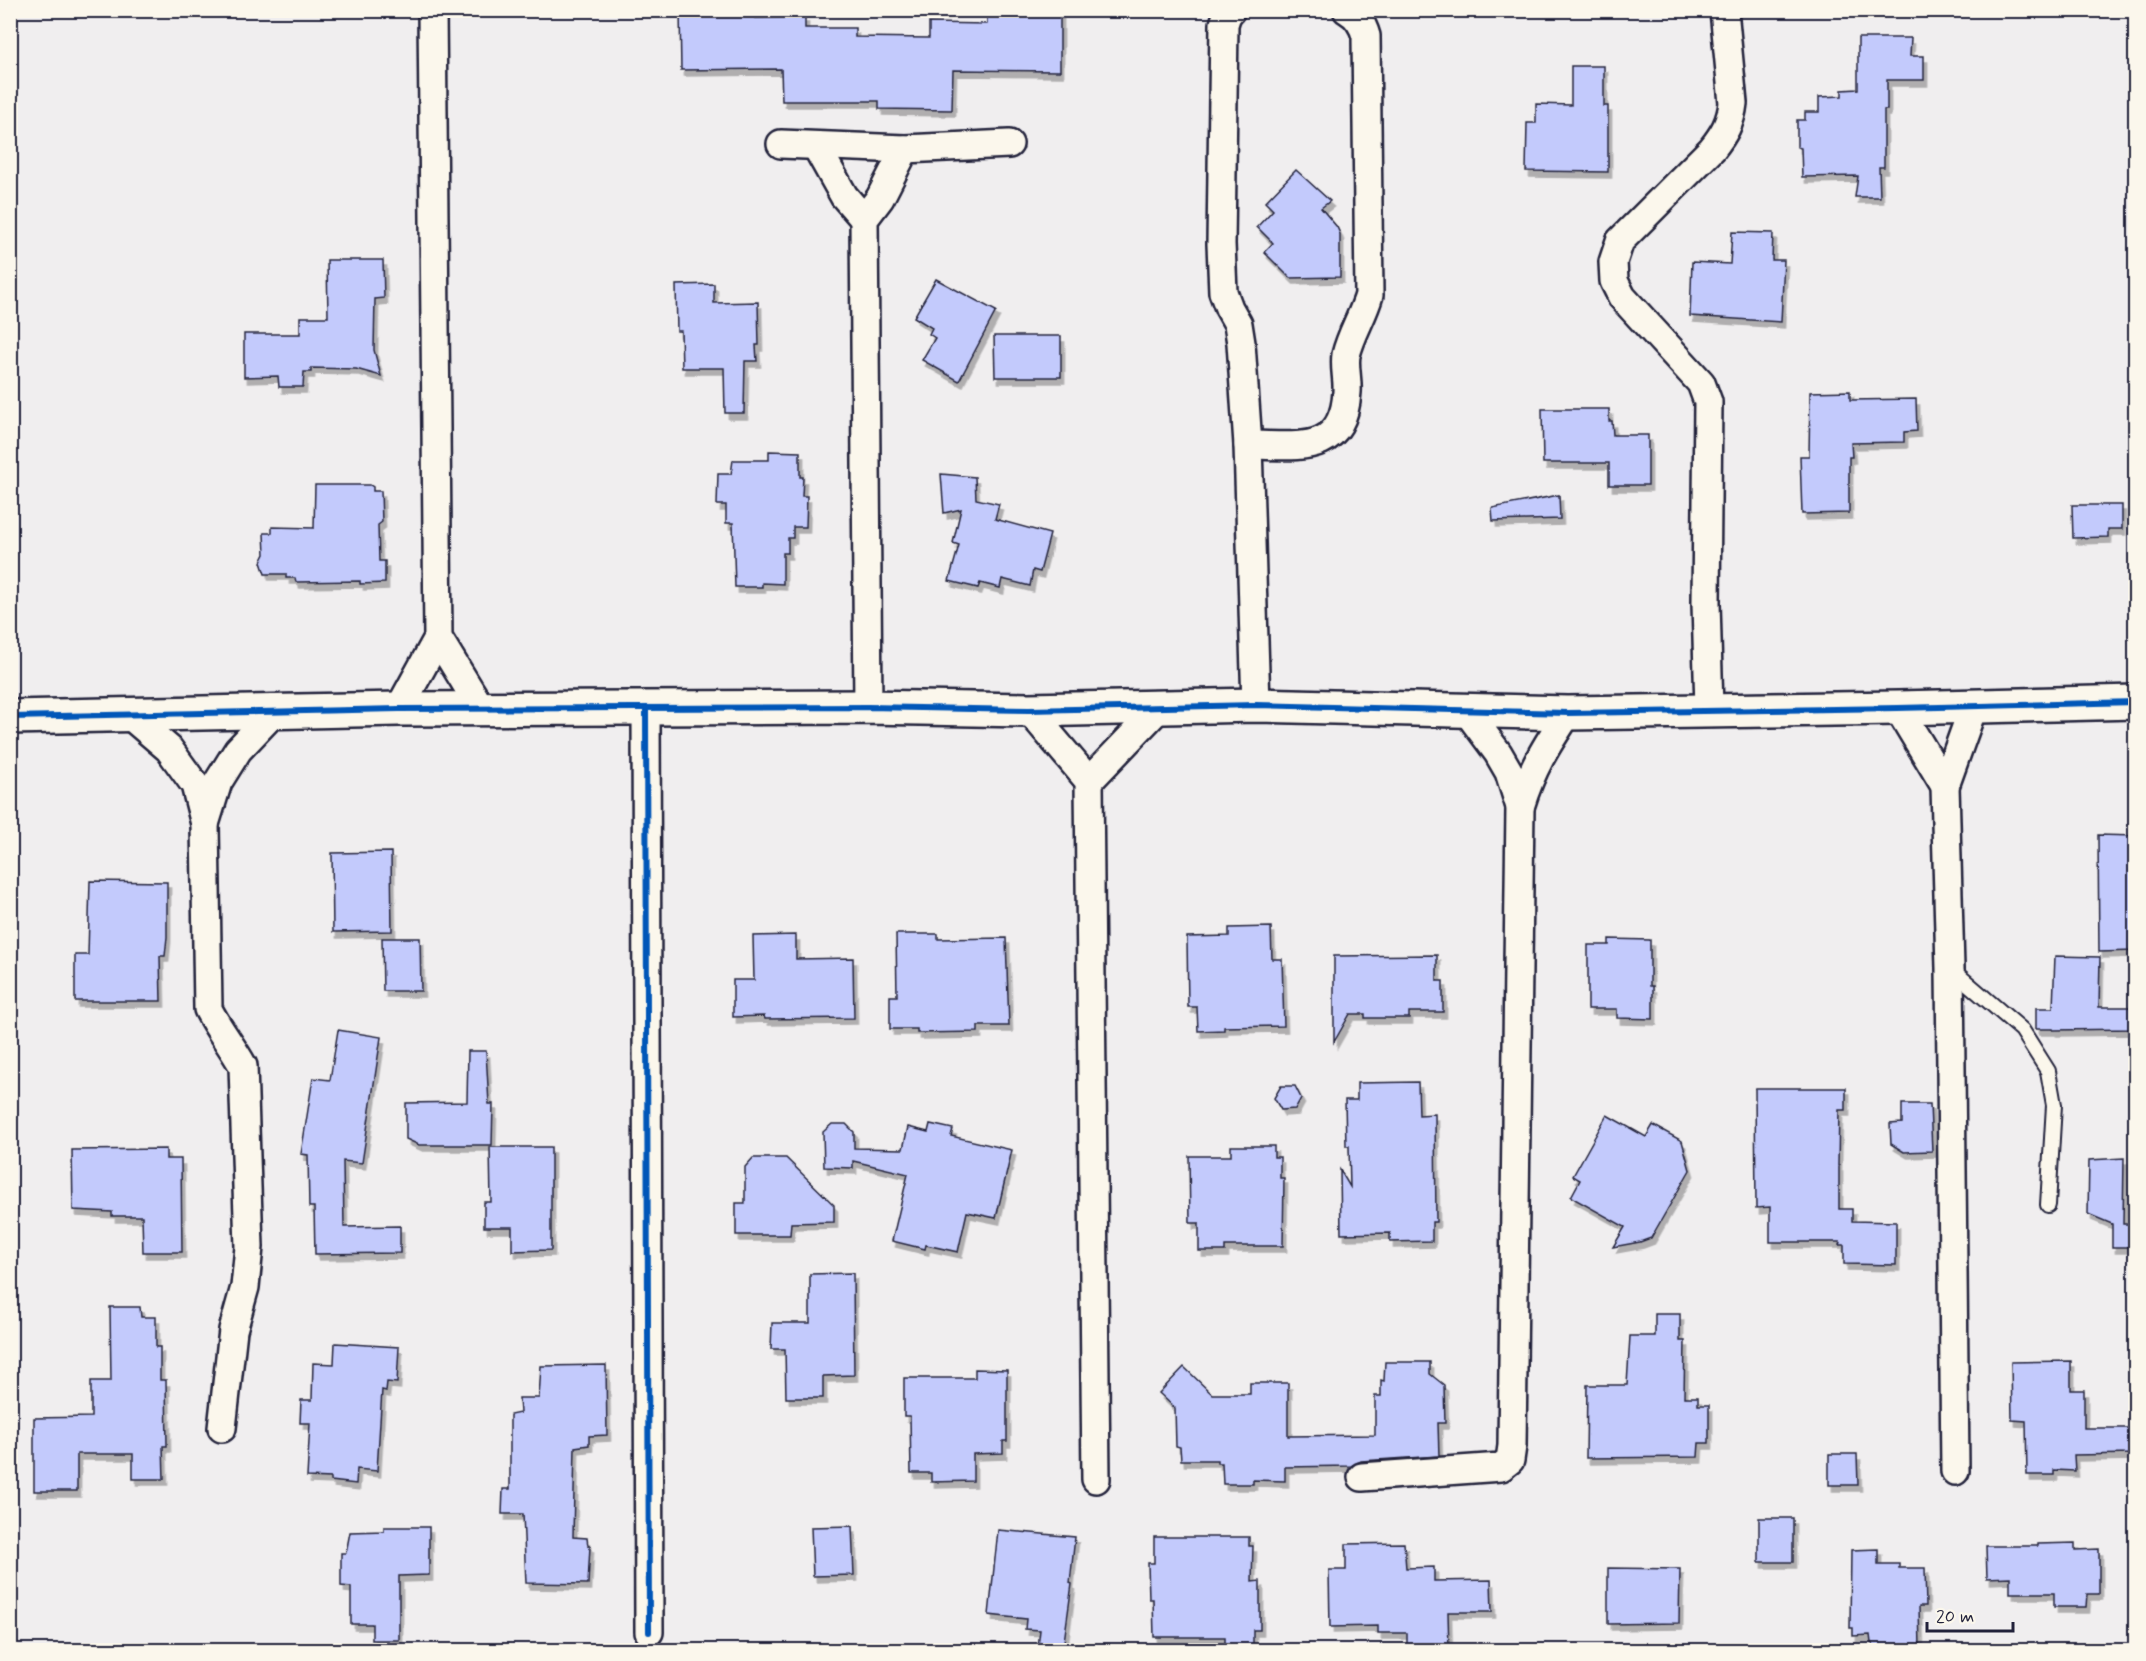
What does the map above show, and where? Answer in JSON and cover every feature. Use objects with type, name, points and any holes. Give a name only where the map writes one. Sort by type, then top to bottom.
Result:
[{"type":"street","points":[[399,710],[438,638],[432,10]]},
{"type":"street","points":[[1231,10],[1224,24],[1221,244],[1223,292],[1238,324],[1242,343],[1248,446],[1256,705]]},
{"type":"street","points":[[1248,446],[1311,446],[1327,438],[1336,429],[1347,392],[1346,357],[1369,295],[1366,36],[1362,23],[1347,10]]},
{"type":"street","points":[[1709,709],[1706,603],[1708,402],[1701,383],[1622,297],[1614,280],[1613,262],[1620,241],[1712,149],[1724,134],[1731,117],[1733,103],[1724,10]]},
{"type":"street","points":[[781,144],[905,149],[1010,144]]},
{"type":"street","points":[[816,146],[844,196],[864,219]]},
{"type":"street","points":[[868,707],[864,219],[880,198],[905,149]]},
{"type":"street","points":[[438,638],[482,710]]},
{"type":"street","points":[[10,717],[275,711],[868,707],[1029,710],[1158,709],[1256,705],[1568,713],[2136,702]]},
{"type":"street","points":[[1955,1471],[1950,968],[1945,786],[1974,705]]},
{"type":"street","points":[[1898,708],[1945,786]]},
{"type":"street","points":[[646,709],[649,1632]]},
{"type":"street","points":[[1089,781],[1158,709]]},
{"type":"street","points":[[1029,710],[1089,781],[1096,1479]]},
{"type":"street","points":[[1362,1478],[1501,1467],[1510,1460],[1512,1446],[1520,807],[1509,772],[1466,710]]},
{"type":"street","points":[[205,824],[218,782],[238,750],[275,711]]},
{"type":"street","points":[[1520,807],[1535,766],[1568,713]]},
{"type":"street","points":[[128,714],[169,749],[195,785],[205,824],[208,1009],[215,1024],[232,1046],[243,1066],[249,1236],[245,1287],[233,1330],[222,1428]]},
{"type":"lane","points":[[1950,968],[2022,1030],[2048,1071],[2054,1105],[2048,1205]]},
{"type":"building","points":[[680,10],[755,10],[755,18],[805,17],[805,28],[855,28],[855,37],[929,38],[929,23],[987,24],[987,10],[1060,10],[1060,71],[953,70],[952,110],[879,109],[879,101],[782,101],[781,69],[681,70]]},
{"type":"building","points":[[1858,38],[1911,38],[1910,56],[1924,56],[1924,80],[1887,80],[1887,110],[1884,110],[1884,167],[1879,167],[1880,197],[1855,197],[1858,176],[1802,177],[1801,148],[1797,147],[1797,120],[1805,120],[1805,112],[1819,112],[1819,97],[1842,96],[1842,90],[1858,89]]},
{"type":"building","points":[[1571,66],[1604,66],[1604,106],[1608,106],[1608,172],[1526,171],[1527,123],[1536,123],[1536,104],[1571,105]]},
{"type":"building","points":[[1296,170],[1330,201],[1321,208],[1340,234],[1340,277],[1290,278],[1264,252],[1273,243],[1257,227],[1273,210],[1265,202]]},
{"type":"building","points":[[1732,232],[1773,233],[1772,260],[1784,260],[1781,322],[1690,316],[1692,262],[1730,264]]},
{"type":"building","points":[[327,260],[383,260],[384,298],[375,299],[374,350],[381,376],[356,369],[311,368],[311,372],[304,372],[303,387],[279,387],[278,376],[244,377],[244,334],[300,334],[300,317],[328,317]]},
{"type":"building","points":[[936,279],[996,311],[959,381],[922,360],[935,338],[929,334],[932,328],[914,317]]},
{"type":"building","points":[[714,284],[714,303],[758,302],[757,361],[745,361],[744,413],[725,413],[724,368],[682,368],[681,331],[677,331],[676,285]]},
{"type":"building","points":[[994,336],[1061,336],[1061,377],[995,377]]},
{"type":"building","points":[[1850,391],[1850,400],[1916,399],[1917,431],[1904,432],[1904,442],[1851,443],[1849,513],[1802,514],[1800,456],[1809,456],[1810,392]]},
{"type":"building","points":[[1542,409],[1609,409],[1609,421],[1612,421],[1613,435],[1648,435],[1648,485],[1609,485],[1609,463],[1543,463]]},
{"type":"building","points":[[769,451],[800,452],[800,477],[803,477],[802,496],[807,496],[806,527],[793,527],[793,538],[788,538],[788,553],[783,553],[783,584],[762,583],[762,587],[735,587],[733,523],[726,523],[726,505],[717,505],[718,474],[731,474],[733,460],[769,460]]},
{"type":"building","points":[[941,474],[975,477],[976,499],[999,504],[995,519],[1050,534],[1040,572],[1033,570],[1030,586],[1002,579],[1000,588],[980,583],[978,588],[949,581],[959,545],[953,543],[961,509],[944,513]]},
{"type":"building","points":[[315,485],[370,485],[373,491],[381,491],[382,522],[378,525],[379,561],[385,561],[385,583],[296,582],[295,578],[286,578],[286,574],[265,574],[261,562],[265,554],[264,533],[272,533],[272,527],[314,528]]},
{"type":"building","points":[[1559,495],[1560,519],[1493,521],[1492,508]]},
{"type":"building","points":[[2072,505],[2122,505],[2122,529],[2108,529],[2108,537],[2073,538]]},
{"type":"building","points":[[2098,835],[2136,836],[2136,951],[2099,952]]},
{"type":"building","points":[[391,852],[392,931],[333,932],[332,853]]},
{"type":"building","points":[[90,881],[167,882],[167,937],[165,956],[160,956],[161,1001],[75,1001],[75,955],[88,955]]},
{"type":"building","points":[[1271,927],[1272,959],[1282,959],[1284,1026],[1224,1027],[1224,1030],[1198,1031],[1197,1007],[1188,1007],[1187,937],[1229,936],[1229,928]]},
{"type":"building","points":[[896,934],[938,934],[938,939],[1006,938],[1009,1026],[978,1026],[978,1032],[917,1033],[917,1029],[890,1029],[890,996],[897,996]]},
{"type":"building","points":[[796,935],[796,959],[853,958],[854,1018],[733,1017],[733,980],[754,980],[753,936]]},
{"type":"building","points":[[382,938],[420,938],[421,991],[383,991]]},
{"type":"building","points":[[1609,939],[1650,940],[1653,1019],[1617,1018],[1617,1009],[1588,1009],[1588,945],[1609,945]]},
{"type":"building","points":[[1437,955],[1437,981],[1443,981],[1443,1012],[1409,1012],[1409,1018],[1365,1018],[1365,1014],[1350,1014],[1334,1042],[1334,956]]},
{"type":"building","points":[[2055,956],[2100,957],[2099,1007],[2136,1007],[2136,1029],[2036,1029],[2036,1008],[2053,1008]]},
{"type":"building","points":[[338,1030],[381,1037],[362,1163],[343,1161],[344,1227],[400,1226],[400,1253],[315,1254],[314,1207],[309,1207],[308,1155],[301,1154],[313,1078],[330,1080]]},
{"type":"building","points":[[468,1051],[486,1051],[489,1104],[493,1104],[492,1145],[419,1145],[406,1139],[406,1103],[467,1102]]},
{"type":"building","points":[[1418,1082],[1419,1115],[1435,1114],[1436,1222],[1432,1222],[1432,1241],[1390,1242],[1390,1233],[1341,1234],[1340,1170],[1350,1187],[1345,1100],[1357,1100],[1357,1083]]},
{"type":"building","points":[[1281,1086],[1295,1086],[1301,1098],[1295,1109],[1281,1110],[1274,1098]]},
{"type":"building","points":[[1755,1088],[1846,1088],[1846,1110],[1839,1110],[1839,1209],[1852,1209],[1852,1221],[1896,1222],[1896,1265],[1844,1264],[1844,1245],[1839,1245],[1840,1242],[1770,1242],[1770,1207],[1756,1208]]},
{"type":"building","points":[[1902,1104],[1930,1104],[1932,1151],[1904,1152],[1891,1144],[1890,1124],[1902,1123]]},
{"type":"building","points":[[1607,1115],[1646,1137],[1653,1125],[1682,1141],[1690,1170],[1651,1238],[1613,1247],[1625,1227],[1571,1197],[1580,1180],[1573,1176]]},
{"type":"building","points":[[832,1124],[846,1124],[854,1132],[854,1148],[903,1149],[908,1127],[928,1132],[930,1124],[953,1129],[951,1136],[1012,1150],[996,1218],[967,1212],[958,1252],[926,1245],[925,1249],[892,1241],[908,1174],[853,1161],[853,1168],[824,1167],[823,1132]]},
{"type":"building","points":[[1231,1146],[1274,1146],[1274,1157],[1280,1157],[1280,1178],[1284,1178],[1283,1246],[1225,1246],[1225,1251],[1199,1251],[1199,1223],[1190,1223],[1189,1156],[1231,1156]]},
{"type":"building","points":[[490,1147],[551,1147],[551,1250],[512,1251],[512,1227],[484,1227],[484,1202],[491,1202]]},
{"type":"building","points":[[166,1149],[166,1159],[181,1159],[182,1252],[143,1252],[142,1216],[112,1216],[112,1212],[73,1210],[72,1150]]},
{"type":"building","points":[[753,1158],[786,1158],[834,1205],[834,1222],[791,1223],[790,1235],[736,1235],[736,1203],[745,1203],[745,1167]]},
{"type":"building","points":[[2124,1158],[2123,1224],[2136,1224],[2136,1247],[2112,1247],[2112,1224],[2088,1214],[2089,1160]]},
{"type":"building","points":[[853,1273],[854,1375],[823,1376],[823,1398],[786,1398],[785,1349],[771,1349],[772,1323],[810,1323],[810,1274]]},
{"type":"building","points":[[110,1307],[140,1307],[141,1317],[156,1317],[156,1347],[160,1347],[160,1380],[166,1380],[167,1446],[163,1446],[164,1479],[133,1479],[133,1454],[77,1454],[77,1491],[34,1491],[34,1418],[91,1417],[91,1381],[111,1381]]},
{"type":"building","points":[[1655,1314],[1680,1314],[1680,1341],[1685,1341],[1684,1397],[1698,1397],[1698,1405],[1709,1405],[1709,1443],[1699,1443],[1698,1457],[1586,1458],[1587,1385],[1627,1385],[1630,1336],[1655,1336]]},
{"type":"building","points":[[335,1343],[399,1347],[397,1383],[387,1382],[386,1391],[382,1390],[377,1471],[357,1469],[356,1484],[331,1481],[331,1478],[307,1477],[310,1423],[300,1423],[301,1400],[312,1400],[313,1363],[334,1364]]},
{"type":"building","points":[[2071,1361],[2071,1390],[2084,1390],[2084,1428],[2136,1428],[2136,1454],[2074,1455],[2075,1471],[2054,1470],[2054,1475],[2027,1475],[2026,1421],[2012,1420],[2011,1362]]},
{"type":"building","points":[[1385,1362],[1430,1362],[1430,1374],[1444,1385],[1445,1423],[1438,1423],[1439,1456],[1361,1461],[1351,1466],[1285,1467],[1285,1481],[1253,1480],[1253,1484],[1223,1484],[1222,1463],[1217,1463],[1217,1460],[1181,1460],[1180,1447],[1176,1446],[1175,1408],[1159,1393],[1184,1367],[1212,1394],[1250,1394],[1250,1383],[1288,1383],[1288,1436],[1375,1435],[1375,1396],[1381,1396],[1381,1380],[1384,1381]]},
{"type":"building","points":[[606,1365],[607,1435],[589,1436],[589,1445],[575,1447],[573,1537],[587,1538],[588,1546],[590,1546],[588,1584],[526,1583],[523,1514],[502,1514],[503,1489],[510,1489],[510,1415],[520,1413],[519,1398],[539,1398],[541,1366]]},
{"type":"building","points":[[975,1369],[1007,1370],[1007,1441],[1003,1441],[1003,1453],[973,1454],[973,1481],[931,1482],[931,1473],[911,1473],[910,1416],[904,1416],[904,1378],[975,1378]]},
{"type":"building","points":[[1829,1454],[1857,1454],[1858,1485],[1829,1485]]},
{"type":"building","points":[[1759,1518],[1793,1518],[1793,1562],[1759,1562]]},
{"type":"building","points":[[852,1526],[854,1575],[813,1576],[811,1527]]},
{"type":"building","points":[[384,1527],[429,1527],[429,1575],[399,1576],[399,1640],[372,1640],[372,1624],[351,1624],[351,1587],[341,1586],[341,1553],[346,1553],[350,1532],[384,1531]]},
{"type":"building","points":[[998,1530],[1075,1537],[1070,1583],[1072,1584],[1063,1649],[1038,1647],[1040,1630],[1025,1629],[1026,1619],[989,1615]]},
{"type":"building","points":[[1154,1537],[1249,1537],[1249,1546],[1253,1546],[1252,1582],[1260,1581],[1260,1630],[1253,1630],[1253,1647],[1225,1647],[1225,1637],[1154,1637],[1153,1599],[1149,1599],[1148,1563],[1154,1563]]},
{"type":"building","points":[[1404,1543],[1406,1568],[1434,1567],[1434,1581],[1491,1580],[1492,1612],[1448,1612],[1449,1650],[1407,1650],[1407,1633],[1378,1633],[1378,1626],[1330,1627],[1329,1570],[1346,1570],[1346,1544]]},
{"type":"building","points":[[2075,1543],[2075,1550],[2099,1549],[2099,1594],[2087,1594],[2086,1607],[2054,1607],[2054,1593],[2010,1593],[2010,1577],[1987,1578],[1986,1546]]},
{"type":"building","points":[[1878,1549],[1878,1564],[1899,1564],[1899,1568],[1925,1568],[1926,1606],[1919,1606],[1920,1647],[1873,1647],[1870,1635],[1853,1636],[1853,1628],[1850,1628],[1851,1550]]},
{"type":"building","points":[[1608,1568],[1680,1569],[1679,1623],[1608,1624]]},
{"type":"cycle path","points":[[10,717],[399,709],[868,707],[1029,710],[1256,705],[1568,713],[2136,702]]},
{"type":"cycle path","points":[[646,709],[649,1632]]}]
